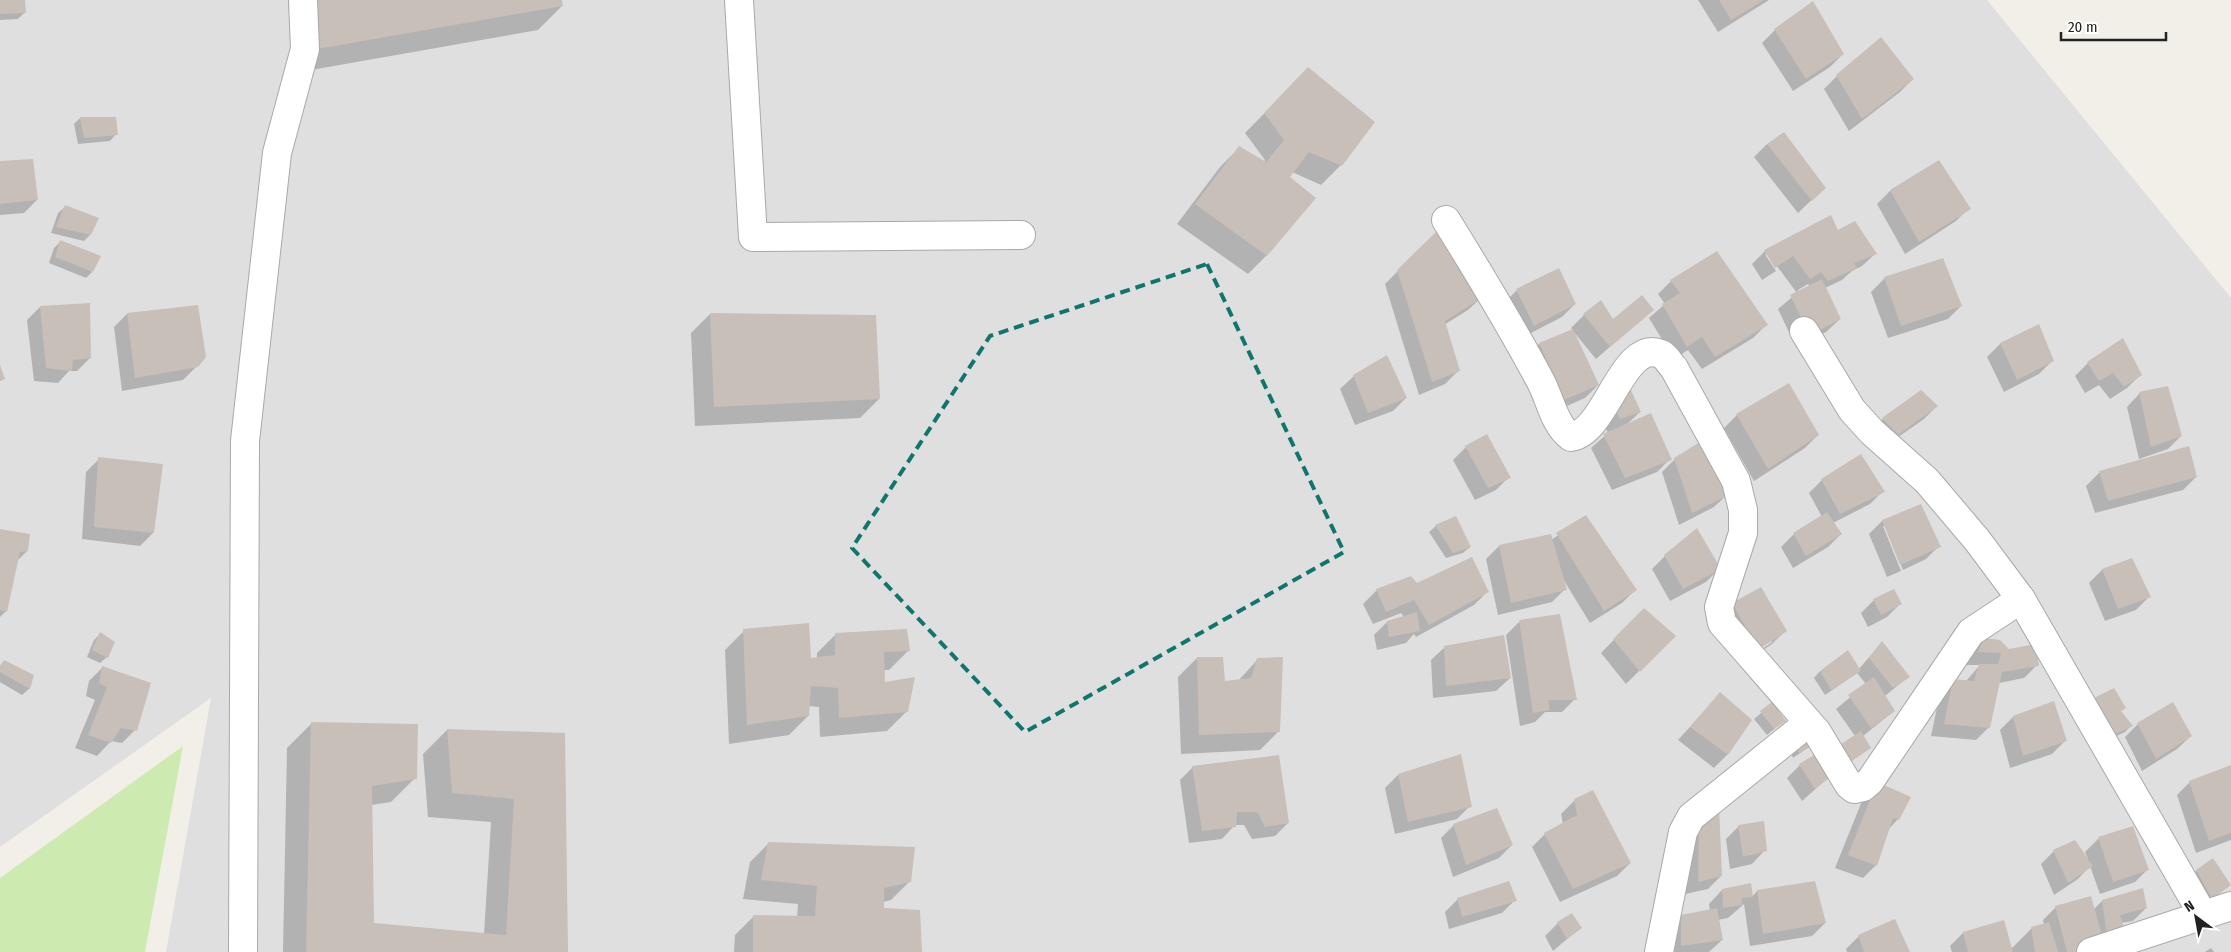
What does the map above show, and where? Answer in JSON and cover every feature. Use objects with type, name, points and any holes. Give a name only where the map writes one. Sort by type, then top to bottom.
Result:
[{"type":"street","points":[[243,952],[246,441],[277,153],[305,49],[303,0]]},
{"type":"street","points":[[739,0],[754,237],[1021,235]]},
{"type":"street","points":[[1446,220],[1508,321],[1546,391],[1561,426],[1571,437],[1586,431],[1630,365],[1642,355],[1650,352],[1663,354],[1674,368],[1736,481],[1743,510],[1743,533],[1719,607],[1719,617],[1729,635],[1808,722],[1849,785],[1854,789],[1863,787],[1870,781],[1971,632],[2021,599]]},
{"type":"street","points":[[1804,331],[1852,410],[1927,481],[1977,540],[2021,599],[2221,916],[2091,952]]},
{"type":"street","points":[[1660,952],[1683,832],[1691,816],[1808,722]]},
{"type":"highlighted area","points":[[1207,264],[1344,552],[1025,732],[852,548],[990,336]]},
{"type":"shaded area","points":[[0,0],[1987,0],[2231,298],[2231,952],[166,952],[211,698],[0,847]]},
{"type":"green space","points":[[183,746],[145,952],[0,952],[0,878]]},
{"type":"building","points":[[0,0],[25,0],[26,13],[0,14]]},
{"type":"building","points":[[313,0],[562,0],[563,6],[317,49]]},
{"type":"building","points":[[1719,0],[1764,0],[1731,20]]},
{"type":"building","points":[[1813,1],[1844,54],[1806,79],[1774,29]]},
{"type":"building","points":[[1881,37],[1914,79],[1862,119],[1836,75]]},
{"type":"building","points":[[1308,67],[1375,122],[1342,166],[1309,152],[1290,177],[1316,198],[1267,256],[1195,204],[1239,146],[1266,162],[1284,140],[1264,113]]},
{"type":"building","points":[[80,117],[116,117],[118,135],[84,138]]},
{"type":"building","points":[[1784,132],[1826,188],[1812,201],[1767,144]]},
{"type":"building","points":[[33,159],[38,200],[0,204],[0,161]]},
{"type":"building","points":[[1939,160],[1971,209],[1919,242],[1890,190]]},
{"type":"building","points":[[65,205],[99,218],[91,235],[56,227]]},
{"type":"building","points":[[1831,215],[1838,230],[1855,221],[1877,254],[1854,263],[1857,268],[1828,281],[1821,272],[1810,279],[1793,256],[1775,268],[1764,250]]},
{"type":"building","points":[[1441,227],[1483,297],[1445,321],[1460,371],[1432,382],[1397,270]]},
{"type":"building","points":[[60,240],[101,256],[93,272],[55,257]]},
{"type":"building","points":[[1717,251],[1768,325],[1715,357],[1702,337],[1687,347],[1662,304],[1680,293],[1670,280]]},
{"type":"building","points":[[1943,258],[1962,306],[1901,326],[1884,277]]},
{"type":"building","points":[[1559,268],[1576,304],[1534,326],[1516,289]]},
{"type":"building","points":[[1822,279],[1841,319],[1810,335],[1790,295]]},
{"type":"building","points":[[1642,295],[1654,310],[1610,347],[1583,314],[1601,300],[1613,319]]},
{"type":"building","points":[[90,303],[91,358],[73,360],[72,371],[46,368],[40,306]]},
{"type":"building","points":[[198,305],[206,357],[198,367],[135,378],[127,313]]},
{"type":"building","points":[[710,313],[876,315],[880,399],[714,407]]},
{"type":"building","points":[[2039,324],[2054,361],[2017,380],[2000,343]]},
{"type":"building","points":[[1573,329],[1599,385],[1564,400],[1539,343]]},
{"type":"building","points":[[2123,338],[2142,375],[2124,387],[2113,373],[2099,381],[2087,362]]},
{"type":"building","points":[[1387,355],[1407,398],[1368,413],[1353,375]]},
{"type":"building","points":[[0,365],[5,379],[0,381]]},
{"type":"building","points":[[1789,383],[1819,435],[1768,469],[1736,414]]},
{"type":"building","points":[[2168,386],[2182,436],[2151,447],[2139,392]]},
{"type":"building","points":[[1631,390],[1641,412],[1620,419],[1611,400]]},
{"type":"building","points":[[1921,390],[1938,406],[1898,435],[1882,418]]},
{"type":"building","points":[[1651,413],[1672,460],[1625,478],[1603,434]]},
{"type":"building","points":[[1487,434],[1511,478],[1488,488],[1465,446]]},
{"type":"building","points":[[1705,439],[1729,495],[1692,513],[1674,458]]},
{"type":"building","points":[[2189,446],[2197,477],[2108,501],[2099,471]]},
{"type":"building","points":[[1861,454],[1885,492],[1840,514],[1821,479]]},
{"type":"building","points":[[98,457],[163,464],[154,533],[94,527]]},
{"type":"building","points":[[1921,504],[1941,547],[1900,565],[1882,520]]},
{"type":"building","points":[[1827,512],[1842,534],[1806,556],[1793,533]]},
{"type":"building","points":[[1586,515],[1637,590],[1604,611],[1556,533]]},
{"type":"building","points":[[1456,516],[1471,547],[1453,553],[1435,525]]},
{"type":"building","points":[[1697,528],[1721,569],[1683,589],[1664,555]]},
{"type":"building","points":[[0,529],[30,534],[28,551],[20,552],[7,612],[0,610]]},
{"type":"building","points":[[1551,534],[1567,590],[1511,603],[1499,545]]},
{"type":"building","points":[[1472,557],[1489,592],[1429,625],[1414,600],[1386,612],[1376,589],[1411,576],[1417,583]]},
{"type":"building","points":[[2132,558],[2151,597],[2118,609],[2102,569]]},
{"type":"building","points":[[1761,587],[1787,631],[1758,650],[1732,603]]},
{"type":"building","points":[[1894,589],[1902,604],[1881,615],[1873,599]]},
{"type":"building","points":[[1644,608],[1676,636],[1640,672],[1613,639]]},
{"type":"building","points":[[1417,612],[1420,631],[1389,637],[1387,621]]},
{"type":"building","points":[[1560,614],[1577,700],[1548,700],[1550,710],[1533,713],[1519,620]]},
{"type":"building","points":[[809,623],[811,658],[835,655],[835,633],[907,629],[910,651],[884,652],[885,682],[915,677],[908,712],[839,718],[838,688],[811,686],[809,716],[747,725],[743,629]]},
{"type":"building","points":[[100,632],[115,642],[108,658],[92,650]]},
{"type":"building","points":[[1504,635],[1511,678],[1446,686],[1444,646]]},
{"type":"building","points":[[1984,638],[2000,640],[2009,649],[2036,644],[2039,666],[2002,672],[1990,728],[1944,724],[1953,679],[1974,681],[1979,664],[1998,664],[2001,653],[1978,652]]},
{"type":"building","points":[[1882,641],[1910,677],[1893,688],[1869,658]]},
{"type":"building","points":[[1848,650],[1861,671],[1831,690],[1820,671]]},
{"type":"building","points":[[1197,657],[1223,657],[1225,681],[1251,678],[1257,658],[1283,657],[1280,732],[1199,735]]},
{"type":"building","points":[[4,660],[34,675],[30,689],[0,672],[0,666]]},
{"type":"building","points":[[102,666],[151,683],[137,731],[121,728],[111,743],[88,735],[107,687],[99,683]]},
{"type":"building","points":[[1874,677],[1895,711],[1871,728],[1848,695]]},
{"type":"building","points":[[2114,688],[2126,708],[2121,711],[2133,726],[2111,736],[2092,699]]},
{"type":"building","points":[[1720,692],[1752,720],[1728,755],[1690,727]]},
{"type":"building","points":[[2054,701],[2067,741],[2023,756],[2013,716]]},
{"type":"building","points":[[1772,702],[1786,721],[1774,729],[1760,711]]},
{"type":"building","points":[[2173,702],[2192,736],[2156,759],[2137,723]]},
{"type":"building","points":[[311,722],[418,724],[417,779],[372,786],[374,923],[506,935],[514,799],[452,793],[447,729],[565,733],[568,952],[306,952]]},
{"type":"building","points":[[1861,731],[1871,748],[1847,764],[1838,746]]},
{"type":"building","points":[[1805,740],[1810,747],[1799,753],[1796,746]]},
{"type":"building","points":[[1461,754],[1472,807],[1408,822],[1398,774]]},
{"type":"building","points":[[1279,755],[1289,823],[1265,827],[1257,812],[1237,812],[1236,827],[1202,831],[1192,766]]},
{"type":"building","points":[[1814,755],[1833,775],[1815,789],[1799,764]]},
{"type":"building","points":[[2231,765],[2231,833],[2209,841],[2189,781]]},
{"type":"building","points":[[1877,782],[1911,797],[1899,820],[1893,818],[1877,866],[1848,855]]},
{"type":"building","points":[[1593,790],[1631,863],[1573,889],[1544,833],[1577,815],[1574,799]]},
{"type":"building","points":[[1719,806],[1722,876],[1698,882],[1699,820]]},
{"type":"building","points":[[1497,808],[1513,845],[1466,865],[1453,824]]},
{"type":"building","points":[[1764,821],[1767,851],[1743,857],[1738,825]]},
{"type":"building","points":[[2133,826],[2149,870],[2113,882],[2098,837]]},
{"type":"building","points":[[2075,840],[2093,866],[2068,883],[2053,850]]},
{"type":"building","points":[[768,842],[915,847],[911,882],[884,888],[884,908],[920,910],[922,952],[753,952],[753,915],[815,916],[817,886],[761,880]]},
{"type":"building","points":[[2213,858],[2231,885],[2212,899],[2196,870]]},
{"type":"building","points":[[1509,881],[1517,901],[1462,917],[1457,898]]},
{"type":"building","points":[[1815,881],[1826,923],[1763,934],[1757,890]]},
{"type":"building","points":[[1751,883],[1753,897],[1742,898],[1742,905],[1723,908],[1722,889]]},
{"type":"building","points":[[2143,888],[2147,908],[2120,915],[2125,931],[2107,936],[2102,900]]},
{"type":"building","points":[[2091,896],[2104,943],[2076,952],[2067,952],[2055,906]]},
{"type":"building","points":[[1717,908],[1723,940],[1681,946],[1681,915]]},
{"type":"building","points":[[1572,913],[1582,928],[1567,939],[1557,922]]},
{"type":"building","points":[[1895,919],[1910,952],[1864,952],[1858,935]]},
{"type":"building","points":[[2004,920],[2013,952],[1968,952],[1963,932]]},
{"type":"building","points":[[2049,922],[2058,952],[2035,952],[2031,927]]}]
